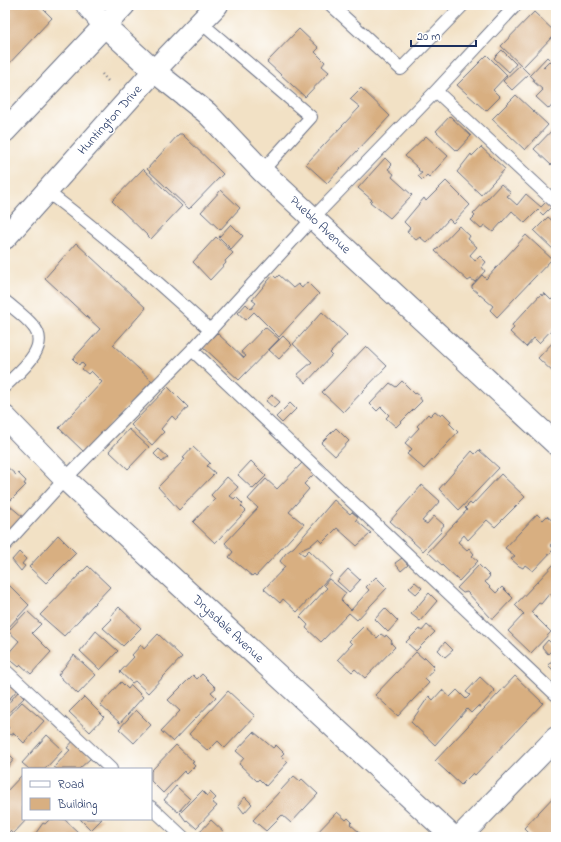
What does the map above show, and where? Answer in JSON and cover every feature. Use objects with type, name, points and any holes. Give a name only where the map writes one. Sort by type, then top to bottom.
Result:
[{"type":"street","name":"Pueblo Avenue","points":[[86,5],[105,26],[154,71],[207,113],[262,171],[556,444]]},
{"type":"street","points":[[5,131],[124,5]]},
{"type":"street","name":"Huntington Drive","points":[[5,238],[154,71],[216,5]]},
{"type":"street","name":"Drysdale Avenue","points":[[5,417],[65,479],[453,837]]},
{"type":"street","points":[[460,837],[556,738]]},
{"type":"lane","points":[[340,8],[401,69],[463,5]]},
{"type":"lane","points":[[5,545],[65,479],[192,350],[313,218],[436,91],[516,5]]},
{"type":"lane","points":[[200,22],[311,117],[262,171]]},
{"type":"lane","points":[[436,91],[556,203]]},
{"type":"lane","points":[[46,191],[94,227],[162,285],[210,330]]},
{"type":"lane","points":[[5,301],[34,326],[39,340],[36,353],[5,386]]},
{"type":"lane","points":[[192,350],[556,695]]},
{"type":"lane","points":[[5,670],[110,768]]},
{"type":"lane","points":[[152,808],[183,837]]},
{"type":"path","points":[[102,74],[108,81]]},
{"type":"building","points":[[5,5],[39,5],[52,18],[5,68]]},
{"type":"building","points":[[534,12],[556,33],[523,67],[501,46]]},
{"type":"building","points":[[299,29],[319,48],[315,52],[325,62],[322,66],[329,72],[305,97],[267,62]]},
{"type":"building","points":[[502,50],[516,64],[509,72],[494,58]]},
{"type":"building","points":[[487,55],[507,75],[493,90],[500,97],[486,111],[457,85]]},
{"type":"building","points":[[556,56],[556,103],[555,102],[549,109],[536,97],[543,90],[533,81],[534,79],[530,75],[547,57],[550,60],[543,67],[544,68]]},
{"type":"building","points":[[520,65],[529,74],[512,90],[503,81]]},
{"type":"building","points":[[361,88],[390,116],[327,183],[306,164],[360,107],[350,99]]},
{"type":"building","points":[[516,95],[548,125],[525,150],[492,119]]},
{"type":"building","points":[[450,116],[471,136],[457,151],[436,131]]},
{"type":"building","points":[[556,126],[556,160],[551,165],[534,149]]},
{"type":"building","points":[[179,134],[182,134],[223,174],[189,209],[147,169]]},
{"type":"building","points":[[426,136],[448,156],[429,177],[427,175],[422,180],[418,176],[422,173],[405,156]]},
{"type":"building","points":[[481,147],[505,169],[481,195],[457,172],[471,154],[472,156]]},
{"type":"building","points":[[385,158],[392,165],[388,169],[394,174],[392,177],[412,195],[390,218],[370,202],[372,200],[358,188]]},
{"type":"building","points":[[143,169],[182,206],[151,239],[112,201]]},
{"type":"building","points":[[446,181],[470,205],[453,223],[449,219],[427,243],[420,237],[416,240],[407,232],[410,228],[404,222],[424,198],[426,201]]},
{"type":"building","points":[[501,184],[511,193],[507,196],[517,205],[526,194],[541,207],[546,202],[551,207],[543,215],[538,210],[525,223],[512,211],[493,232],[484,225],[481,229],[471,220],[475,216],[473,214]]},
{"type":"building","points":[[221,190],[240,208],[220,230],[201,212]]},
{"type":"building","points":[[548,217],[556,224],[555,251],[534,231]]},
{"type":"building","points":[[231,224],[243,236],[231,249],[219,237]]},
{"type":"building","points":[[459,226],[470,236],[468,239],[477,247],[470,255],[475,261],[480,256],[486,262],[482,267],[485,271],[475,282],[471,279],[468,281],[435,251]]},
{"type":"building","points":[[526,235],[552,259],[497,317],[490,310],[493,306],[472,288],[472,286],[482,275],[486,279]]},
{"type":"building","points":[[216,237],[233,253],[210,280],[193,262]]},
{"type":"building","points":[[76,243],[146,308],[113,345],[152,381],[84,452],[59,428],[102,382],[91,371],[88,374],[82,369],[85,366],[81,362],[79,365],[73,359],[100,329],[45,278]]},
{"type":"building","points":[[273,275],[276,278],[279,275],[293,288],[298,284],[302,288],[307,282],[319,294],[279,337],[254,312],[246,320],[238,313],[246,304],[251,309],[256,303],[252,300]]},
{"type":"building","points":[[544,293],[551,300],[556,295],[556,325],[539,343],[534,338],[526,347],[510,332],[514,328],[512,325],[541,294],[542,296]]},
{"type":"building","points":[[322,312],[347,335],[330,353],[332,355],[306,383],[297,375],[312,362],[293,344]]},
{"type":"building","points":[[265,327],[279,339],[239,380],[203,347],[217,333],[244,358],[246,356],[241,352]]},
{"type":"building","points":[[283,336],[292,345],[279,359],[269,350]]},
{"type":"building","points":[[556,339],[556,375],[538,358]]},
{"type":"building","points":[[366,346],[387,366],[343,412],[322,392]]},
{"type":"building","points":[[402,381],[415,394],[416,393],[420,396],[419,397],[422,401],[396,427],[386,418],[389,415],[381,407],[377,411],[370,404],[390,383],[396,387]]},
{"type":"building","points":[[168,387],[188,407],[176,420],[172,416],[161,429],[164,432],[152,445],[131,425]]},
{"type":"building","points":[[272,395],[280,402],[274,408],[266,401]]},
{"type":"building","points":[[290,403],[296,409],[282,423],[276,417]]},
{"type":"building","points":[[435,411],[441,416],[443,413],[451,421],[449,423],[458,432],[424,469],[407,454],[412,449],[405,443],[419,428],[417,426],[428,414],[430,416]]},
{"type":"building","points":[[336,428],[349,441],[335,456],[321,443]]},
{"type":"building","points":[[129,429],[149,447],[128,469],[109,451]]},
{"type":"building","points":[[193,447],[210,463],[207,466],[215,473],[179,510],[158,487],[185,459],[183,458]]},
{"type":"building","points":[[159,449],[168,457],[162,462],[154,454]]},
{"type":"building","points":[[479,450],[499,468],[459,510],[439,489],[472,451],[475,454]]},
{"type":"building","points":[[251,461],[266,476],[253,489],[238,475]]},
{"type":"building","points":[[302,463],[314,474],[304,484],[309,489],[289,512],[304,524],[256,576],[254,574],[252,576],[229,557],[233,552],[225,543],[258,508],[248,499],[266,479],[277,489]]},
{"type":"building","points":[[7,467],[16,475],[18,473],[26,481],[24,484],[26,485],[5,506],[5,468]]},
{"type":"building","points":[[501,474],[525,497],[495,527],[487,520],[468,540],[464,535],[458,542],[467,550],[469,548],[474,554],[472,556],[478,561],[459,581],[428,552],[467,510],[465,508],[470,503],[472,505]]},
{"type":"building","points":[[227,477],[238,487],[230,496],[234,499],[236,497],[243,504],[241,506],[246,511],[215,543],[193,522],[215,499],[211,495]]},
{"type":"building","points":[[422,485],[440,501],[422,521],[427,524],[434,516],[444,525],[440,530],[442,531],[423,551],[390,521]]},
{"type":"building","points":[[334,500],[350,514],[352,512],[358,517],[356,520],[371,533],[357,546],[337,528],[322,543],[318,539],[310,546],[299,551],[304,555],[309,550],[333,573],[297,612],[283,599],[280,603],[264,589],[285,567],[280,561],[286,553],[294,547]]},
{"type":"building","points":[[10,506],[23,517],[9,532],[5,529],[5,511]]},
{"type":"building","points":[[537,514],[543,520],[547,516],[556,524],[554,529],[556,532],[556,539],[550,545],[554,549],[533,571],[525,565],[523,568],[519,566],[511,559],[515,556],[505,548]]},
{"type":"building","points":[[58,535],[76,553],[46,583],[29,567]]},
{"type":"building","points":[[19,552],[26,559],[22,564],[25,566],[21,571],[12,560]]},
{"type":"building","points":[[402,558],[408,565],[401,571],[395,563]]},
{"type":"building","points":[[556,562],[556,596],[553,597],[550,593],[541,604],[539,603],[531,612],[551,632],[531,653],[508,631],[524,614],[515,605]]},
{"type":"building","points":[[479,565],[490,576],[485,582],[496,593],[502,587],[513,598],[494,618],[491,618],[467,592],[463,593],[457,588]]},
{"type":"building","points":[[88,566],[110,587],[64,636],[40,615]]},
{"type":"building","points":[[348,569],[360,580],[349,592],[337,581]]},
{"type":"building","points":[[376,577],[387,588],[357,620],[349,613],[321,642],[306,628],[308,625],[300,617],[327,588],[324,585],[329,579],[346,593],[341,600],[351,610],[369,590],[366,587]]},
{"type":"building","points":[[415,582],[422,588],[416,594],[409,588]]},
{"type":"building","points":[[9,585],[29,605],[8,628],[5,625],[5,589]]},
{"type":"building","points":[[429,593],[437,601],[420,621],[411,614]]},
{"type":"building","points":[[119,607],[141,628],[123,646],[103,628],[112,619],[110,617]]},
{"type":"building","points":[[385,608],[398,621],[388,632],[375,619]]},
{"type":"building","points":[[27,611],[41,624],[32,633],[51,652],[31,674],[21,665],[19,667],[6,656],[19,641],[8,631]]},
{"type":"building","points":[[427,625],[435,632],[416,651],[406,642],[419,629],[422,631]]},
{"type":"building","points":[[364,626],[377,638],[381,634],[385,637],[386,635],[395,647],[365,678],[355,669],[352,672],[338,659],[352,644],[349,641]]},
{"type":"building","points":[[96,631],[118,651],[100,670],[80,651]]},
{"type":"building","points":[[158,634],[182,657],[148,693],[135,681],[132,683],[120,672],[134,657],[132,655],[141,645],[144,649]]},
{"type":"building","points":[[548,640],[555,647],[548,654],[542,647]]},
{"type":"building","points":[[445,642],[453,650],[445,657],[438,650]]},
{"type":"building","points":[[416,652],[424,659],[425,657],[434,666],[432,668],[434,669],[425,679],[429,683],[398,716],[375,695]]},
{"type":"building","points":[[74,655],[96,675],[78,694],[58,675]]},
{"type":"building","points":[[556,656],[556,673],[548,665]]},
{"type":"building","points":[[202,674],[216,688],[211,692],[216,697],[173,742],[161,731],[180,711],[168,700],[193,675],[197,679]]},
{"type":"building","points":[[515,676],[543,703],[475,775],[473,773],[461,785],[435,761]]},
{"type":"building","points":[[480,677],[495,691],[480,707],[478,706],[471,713],[467,709],[435,745],[411,722],[429,696],[433,700],[442,690],[450,697],[457,690],[466,699],[470,695],[466,692]]},
{"type":"building","points":[[5,679],[17,690],[5,704]]},
{"type":"building","points":[[121,682],[128,689],[131,685],[143,697],[120,723],[100,705]]},
{"type":"building","points":[[228,691],[255,716],[225,748],[218,741],[208,751],[189,734]]},
{"type":"building","points":[[18,692],[24,698],[7,714],[5,712],[5,707]]},
{"type":"building","points":[[84,697],[104,717],[90,732],[69,712]]},
{"type":"building","points":[[22,702],[44,721],[24,743],[14,733],[11,735],[6,731],[9,728],[5,724],[5,720]]},
{"type":"building","points":[[136,710],[151,725],[134,743],[119,729]]},
{"type":"building","points":[[254,732],[273,748],[276,745],[284,753],[281,756],[288,762],[266,786],[259,779],[257,781],[239,764],[244,758],[236,751]]},
{"type":"building","points":[[47,735],[63,750],[46,768],[28,768],[22,763]]},
{"type":"building","points":[[74,740],[91,758],[80,768],[56,768],[54,767],[70,750],[67,748]]},
{"type":"building","points":[[176,745],[194,762],[192,763],[195,766],[187,774],[184,771],[163,793],[152,782],[152,770]]},
{"type":"building","points":[[5,750],[14,759],[5,771]]},
{"type":"building","points":[[22,775],[22,820],[26,820],[13,834],[10,831],[5,837],[5,793]]},
{"type":"building","points":[[294,776],[300,781],[302,779],[318,794],[291,823],[282,815],[266,831],[253,820]]},
{"type":"building","points":[[176,786],[190,799],[178,812],[164,800]]},
{"type":"building","points":[[202,791],[207,796],[210,792],[216,798],[212,802],[217,806],[196,828],[187,820],[186,821],[180,813]]},
{"type":"building","points":[[556,794],[556,837],[533,837],[524,828]]},
{"type":"building","points":[[245,797],[252,804],[244,813],[238,805]]},
{"type":"building","points":[[337,812],[346,820],[348,818],[352,822],[350,824],[360,833],[356,837],[313,837]]},
{"type":"building","points":[[49,820],[65,820],[79,833],[76,837],[33,837],[43,823],[45,824]]},
{"type":"building","points":[[81,820],[101,820],[91,830]]},
{"type":"building","points":[[211,820],[225,833],[221,837],[203,837],[199,833]]}]
